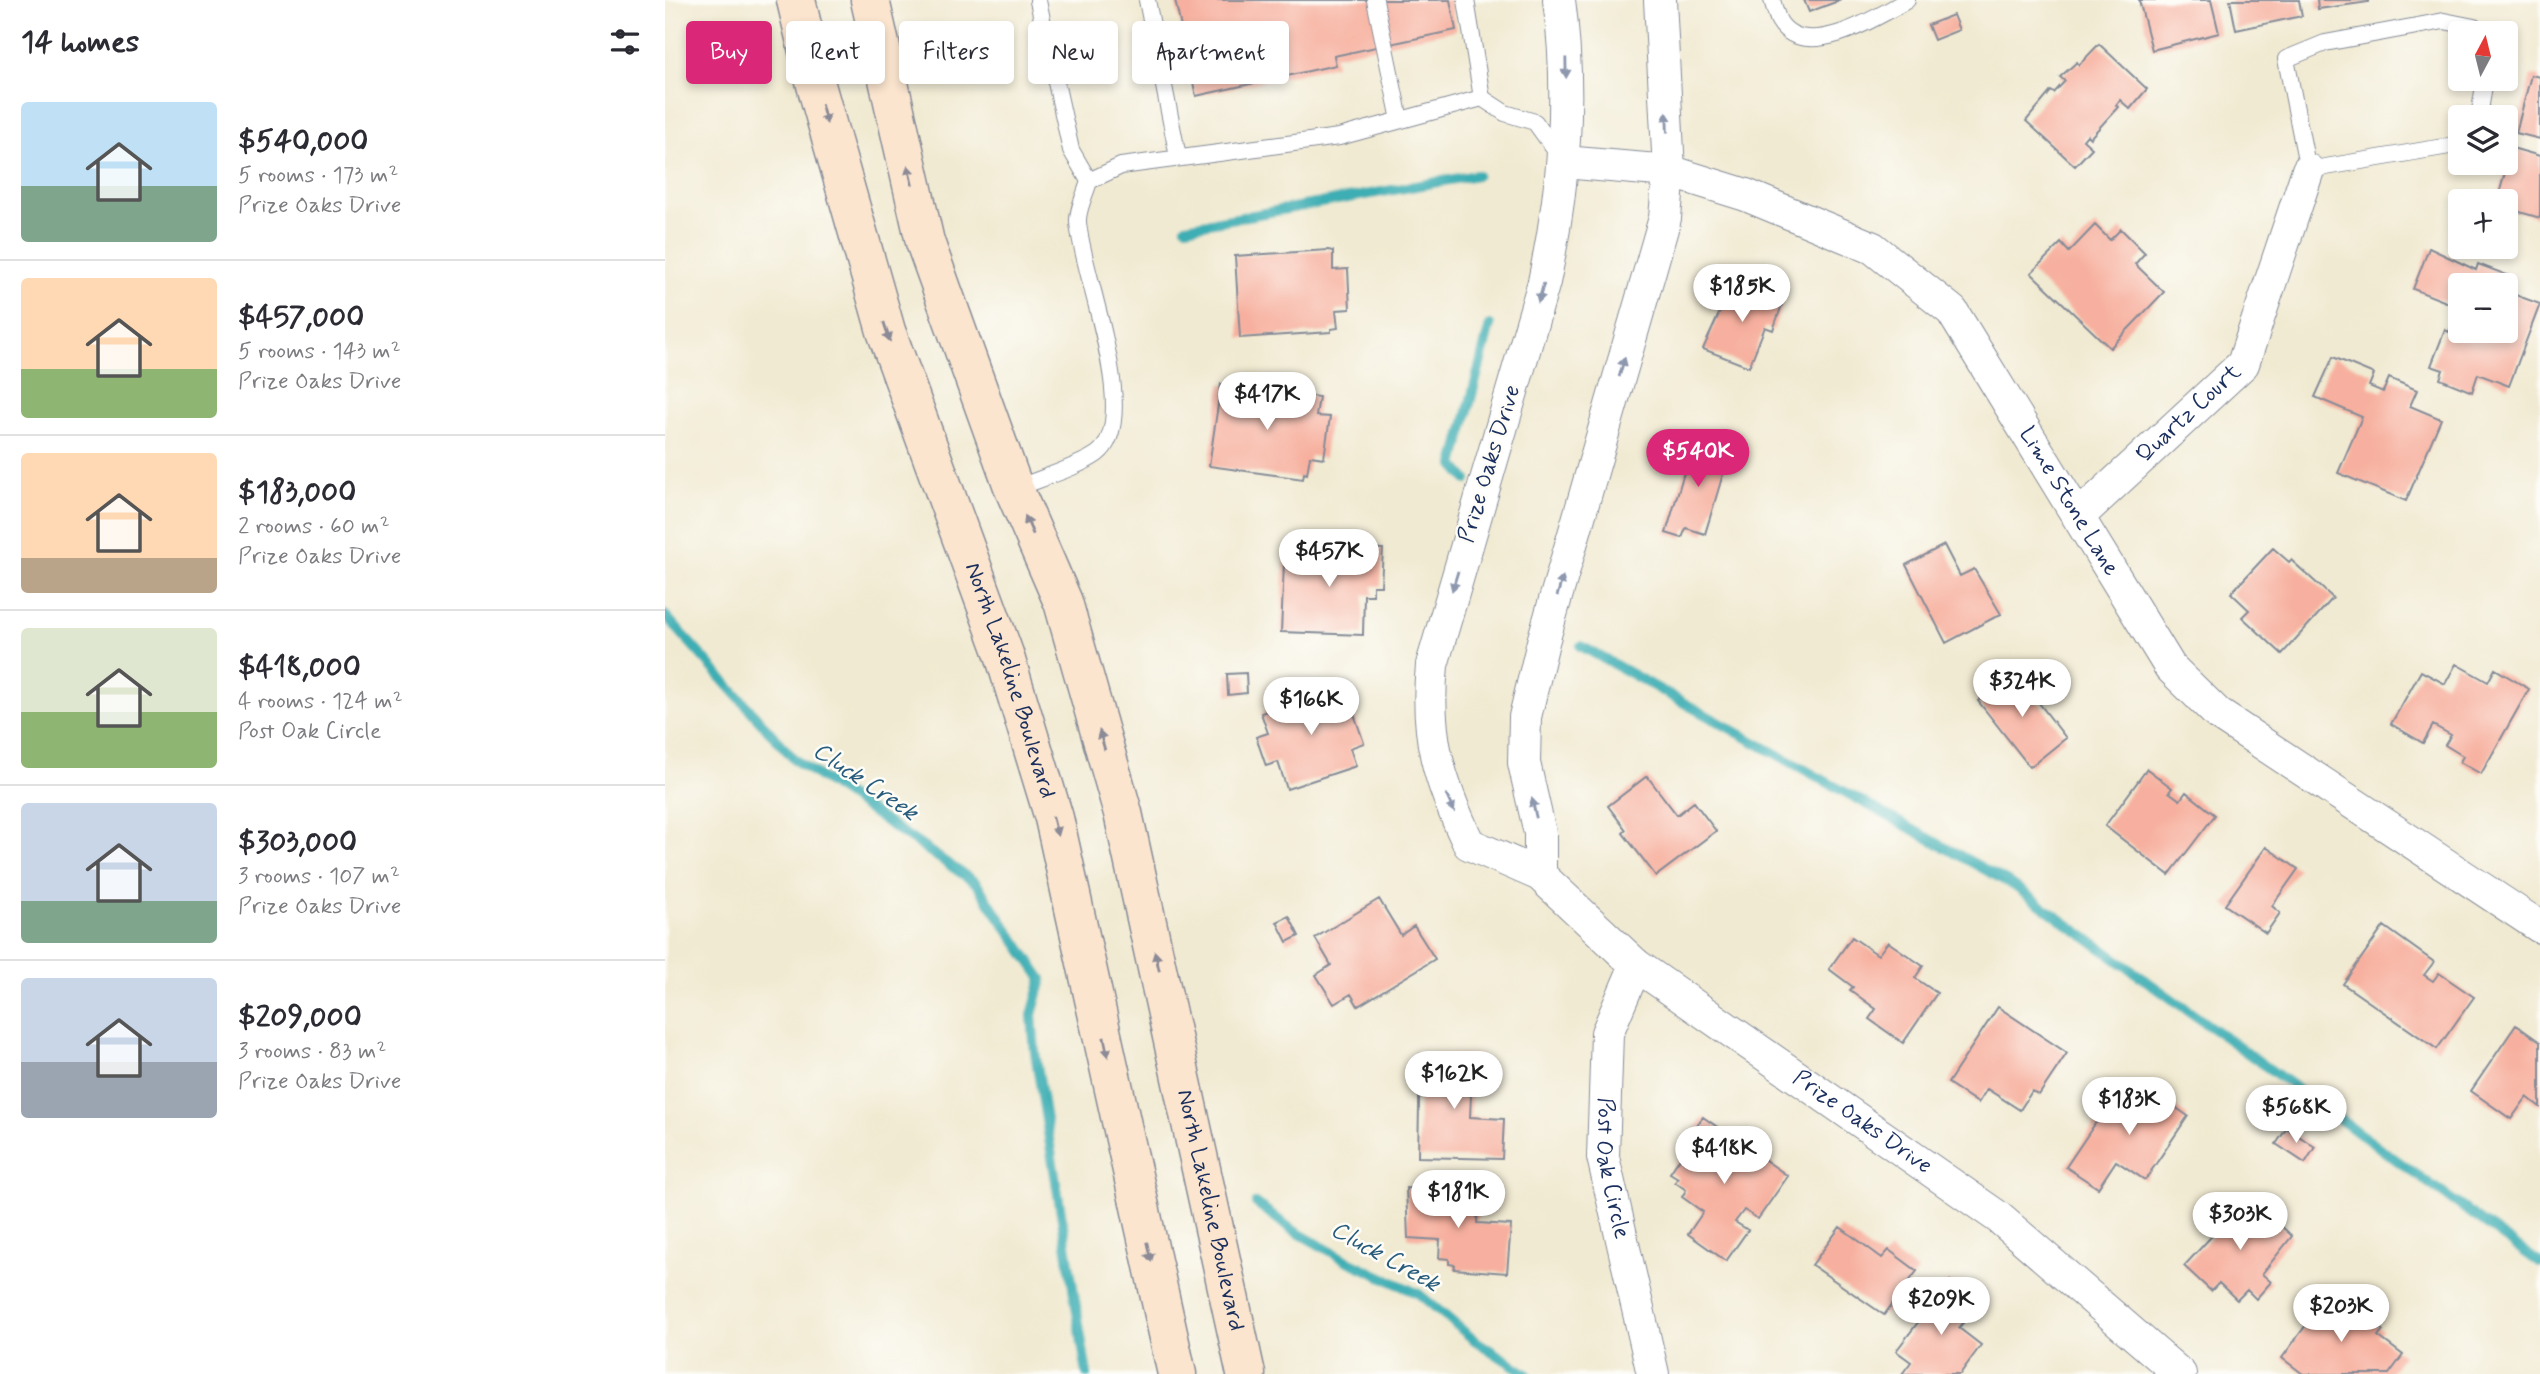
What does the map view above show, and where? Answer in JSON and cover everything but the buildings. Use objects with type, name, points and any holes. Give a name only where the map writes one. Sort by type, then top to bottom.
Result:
[{"type":"main road","name":"North Lakeline Boulevard","points":[[796,0],[815,85],[886,331],[1004,654],[1054,818],[1177,1374]]},
{"type":"main road","name":"North Lakeline Boulevard","points":[[870,0],[925,242],[1014,489],[1063,602],[1123,813],[1246,1374]]},
{"type":"street","name":"Prize Oaks Drive","points":[[1559,0],[1566,53],[1564,162],[1544,282],[1432,665],[1428,705],[1431,739],[1444,792],[1469,844],[1540,875],[1636,965],[1998,1217],[2180,1374]]},
{"type":"street","points":[[1540,875],[1540,833],[1524,763],[1525,717],[1543,642],[1665,218],[1669,171],[1660,0]]},
{"type":"street","name":"Lime Stone Lane","points":[[1564,162],[1669,171],[1746,195],[1873,248],[1952,311],[2170,667],[2218,714],[2540,927]]},
{"type":"street","name":"Quartz Court","points":[[2079,516],[2243,364],[2308,170]]},
{"type":"street","name":"Post Oak Circle","points":[[1636,965],[1607,1033],[1603,1157],[1653,1374]]},
{"type":"lane","points":[[1147,0],[1178,157]]},
{"type":"lane","points":[[1375,0],[1400,120]]},
{"type":"lane","points":[[1466,0],[1482,98],[1505,113],[1535,122],[1564,162]]},
{"type":"lane","points":[[1772,0],[1780,23],[1799,36],[1820,40],[1878,17],[1907,0]]},
{"type":"lane","points":[[1014,489],[1098,453],[1110,437],[1116,418],[1107,349],[1077,220],[1089,181],[1071,150],[1038,1]]},
{"type":"lane","points":[[2448,22],[2325,43],[2286,59],[2308,170],[2448,146]]},
{"type":"lane","points":[[1089,181],[1122,166],[1339,137],[1482,98]]},
{"type":"waterway","points":[[1186,227],[1477,175]]},
{"type":"waterway","points":[[1467,480],[1454,465],[1490,325]]},
{"type":"waterway","name":"Cluck Creek","points":[[665,615],[795,760],[976,883],[1042,979],[1032,1015],[1035,1052],[1087,1374]]},
{"type":"waterway","points":[[1581,646],[2013,885],[2540,1263]]},
{"type":"waterway","name":"Cluck Creek","points":[[1256,1203],[1291,1229],[1346,1260],[1419,1294],[1473,1339],[1527,1374]]}]
